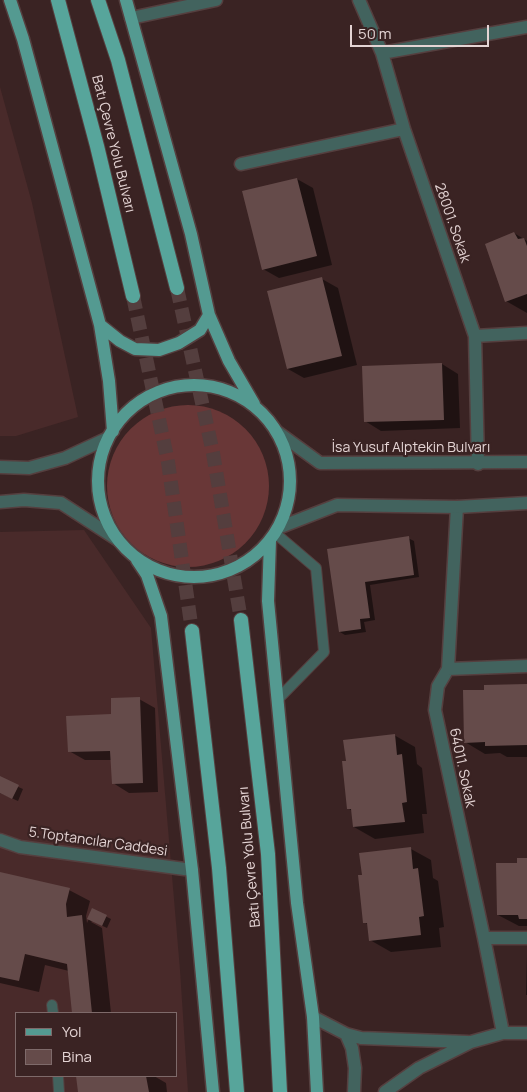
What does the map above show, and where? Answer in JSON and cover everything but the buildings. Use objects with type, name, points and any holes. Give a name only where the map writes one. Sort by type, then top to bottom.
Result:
[{"type":"highway","name":"Batı Çevre Yolu Bulvarı","points":[[58,0],[95,136],[133,296]]},
{"type":"highway","name":"Batı Çevre Yolu Bulvarı","points":[[98,0],[118,60],[177,288]]},
{"type":"highway","name":"Batı Çevre Yolu Bulvarı","points":[[241,620],[268,854],[280,1092]]},
{"type":"highway","points":[[192,631],[219,868],[237,1092]]},
{"type":"main road","points":[[10,0],[23,39],[100,324],[109,381],[111,435]]},
{"type":"main road","points":[[126,0],[190,234],[209,315],[229,361],[255,407],[276,431],[287,454],[290,480],[288,505],[274,534],[261,551],[238,567],[212,576],[184,577],[156,570],[136,558]]},
{"type":"main road","points":[[100,324],[120,341],[136,349],[159,350],[179,343],[200,330],[209,315]]},
{"type":"main road","points":[[213,1092],[192,870],[161,616],[147,576],[136,558],[118,540],[105,517],[99,490],[100,464],[111,435],[125,414],[148,397],[174,387],[203,385],[230,392],[255,407]]},
{"type":"main road","points":[[274,534],[268,602],[279,698],[297,903],[313,1017],[317,1092]]},
{"type":"street","points":[[132,18],[216,0]]},
{"type":"street","name":"28001. Sokak","points":[[359,0],[382,53],[404,129],[475,336],[478,464]]},
{"type":"street","points":[[382,53],[527,27]]},
{"type":"street","points":[[241,164],[404,129]]},
{"type":"street","points":[[475,336],[527,333]]},
{"type":"street","name":"İsa Yusuf Alptekin Bulvarı","points":[[276,431],[320,463],[478,464],[527,462]]},
{"type":"street","points":[[0,468],[29,468],[66,458],[111,435]]},
{"type":"street","points":[[0,502],[24,500],[61,502],[118,540]]},
{"type":"street","points":[[274,534],[337,505],[457,507],[527,503]]},
{"type":"street","name":"64011. Sokak","points":[[457,507],[448,669],[438,686],[435,710],[503,1033]]},
{"type":"street","points":[[448,669],[527,666]]},
{"type":"street","name":"5.Toptancılar Caddesi","points":[[0,840],[20,847],[192,870]]},
{"type":"street","points":[[484,938],[527,938]]},
{"type":"street","points":[[313,1017],[346,1034],[361,1038],[471,1042]]},
{"type":"street","points":[[385,1092],[418,1068],[471,1042],[503,1033],[527,1033]]},
{"type":"street","points":[[346,1034],[352,1048],[355,1068],[354,1092]]},
{"type":"lane","points":[[274,534],[316,568],[324,652],[279,698]]},
{"type":"lane","points":[[58,1077],[59,1092]]},
{"type":"shaded area","points":[[0,87],[32,203],[78,417],[16,436],[0,436]]},
{"type":"shaded area","points":[[196,405],[212,408],[226,414],[246,428],[256,441],[266,462],[269,486],[266,510],[256,531],[246,544],[233,554],[212,564],[180,567],[164,564],[150,558],[136,549],[125,538],[110,510],[107,478],[110,462],[116,448],[125,434],[136,423],[164,408]]},
{"type":"shaded area","points":[[84,530],[151,628],[180,970],[188,1092],[0,1092],[0,532]]},
{"type":"tunnel","points":[[177,288],[213,453],[241,620]]},
{"type":"tunnel","points":[[133,296],[168,462],[192,631]]}]
